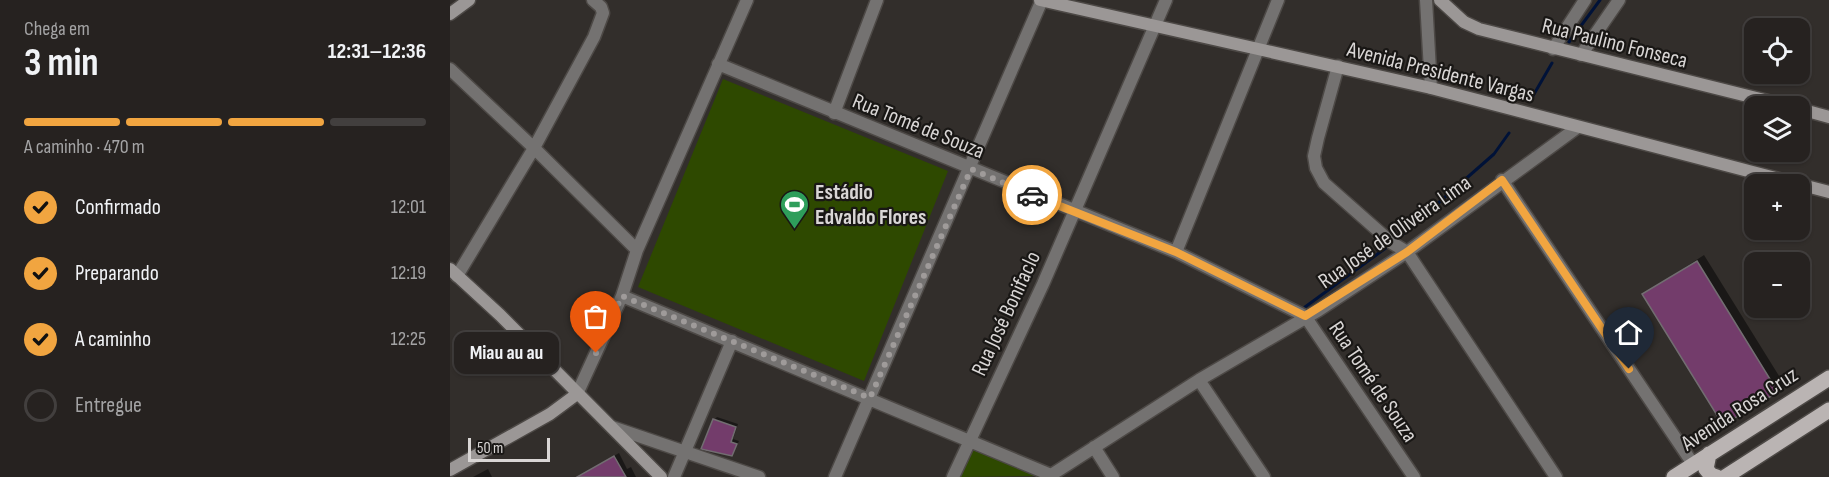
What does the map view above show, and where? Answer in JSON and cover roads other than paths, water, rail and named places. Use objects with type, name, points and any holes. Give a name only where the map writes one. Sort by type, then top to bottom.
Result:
[{"type":"main road","points":[[450,14],[469,0]]},
{"type":"main road","name":"Avenida Presidente Vargas","points":[[1041,0],[1431,88],[1829,192]]},
{"type":"main road","name":"Rua Paulino Fonseca","points":[[1440,0],[1464,22],[1479,29],[1747,96]]},
{"type":"main road","points":[[1810,112],[1829,117]]},
{"type":"main road","points":[[454,272],[500,315],[661,477]]},
{"type":"main road","name":"Avenida Rosa Cruz","points":[[1674,477],[1829,378]]},
{"type":"main road","points":[[450,471],[550,414],[577,394]]},
{"type":"main road","points":[[1725,477],[1829,410]]},
{"type":"main road","points":[[1709,454],[1706,469],[1711,475],[1717,477]]},
{"type":"street","points":[[454,272],[534,148],[602,20],[601,8],[593,0]]},
{"type":"street","points":[[577,394],[622,296],[637,250],[747,0]]},
{"type":"street","name":"Rua Tomé de Souza","points":[[834,113],[877,0]]},
{"type":"street","points":[[834,477],[971,169],[1041,0]]},
{"type":"street","name":"Rua José Bonifaclo","points":[[953,477],[1038,295],[1166,0]]},
{"type":"street","points":[[1176,252],[1278,0]]},
{"type":"street","points":[[1426,0],[1431,88]]},
{"type":"street","points":[[1553,49],[1585,0]]},
{"type":"street","points":[[1581,55],[1619,0]]},
{"type":"street","name":"Rua Tomé de Souza","points":[[718,64],[1073,212],[1176,252],[1305,316],[1414,477]]},
{"type":"street","points":[[1338,66],[1314,156],[1316,168],[1324,183],[1407,252],[1556,477]]},
{"type":"street","points":[[450,69],[637,250]]},
{"type":"street","name":"Rua José de Oliveira Lima","points":[[1049,476],[1199,380],[1407,252],[1502,180],[1578,127]]},
{"type":"street","points":[[1502,180],[1693,464]]},
{"type":"street","points":[[622,296],[870,398],[1049,476]]},
{"type":"street","points":[[674,477],[732,341]]},
{"type":"street","points":[[1199,380],[1264,477]]},
{"type":"street","points":[[612,427],[759,477]]},
{"type":"street","points":[[1094,447],[1113,477]]},
{"type":"waterway","points":[[1569,42],[1600,0]]},
{"type":"waterway","points":[[1530,101],[1552,63]]},
{"type":"waterway","points":[[1395,241],[1494,154],[1509,133]]},
{"type":"waterway","points":[[1305,307],[1390,245]]},
{"type":"place","name":"Estádio Edvaldo Flores","points":[[794,230]]},
{"type":"place","name":"Miau au au","points":[[596,353]]}]
